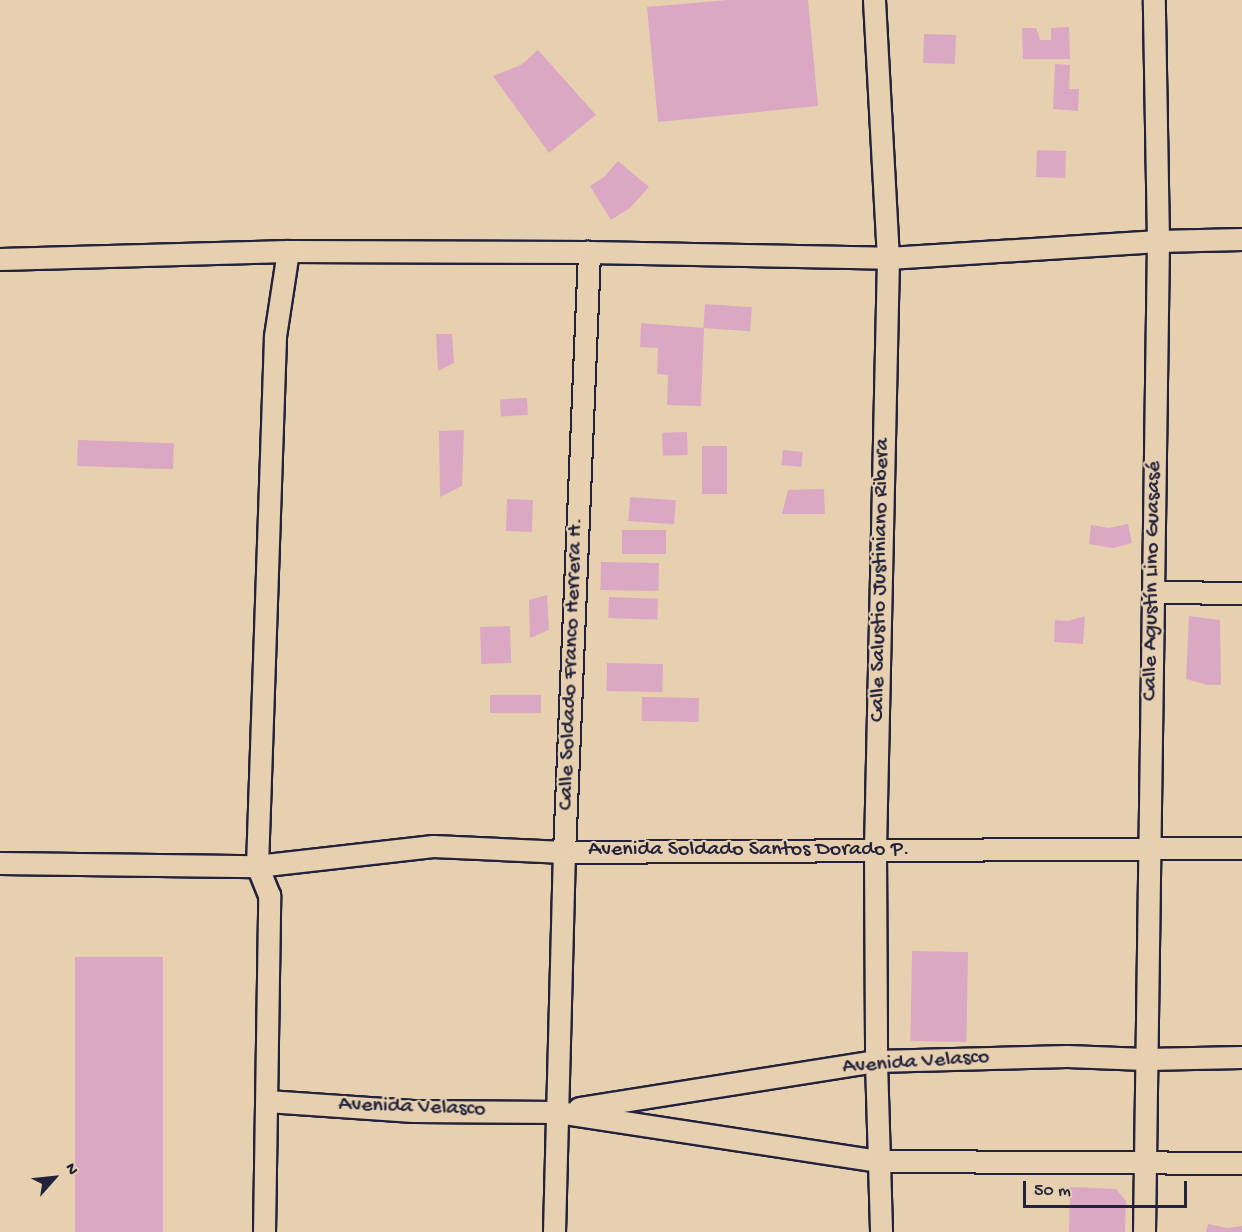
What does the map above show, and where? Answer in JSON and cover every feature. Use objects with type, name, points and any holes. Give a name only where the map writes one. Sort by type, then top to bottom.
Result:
[{"type":"street","name":"Calle Salustio Justiniano Ribera","points":[[874,0],[888,258],[875,851],[876,1061],[881,1232]]},
{"type":"street","name":"Calle Agustín Lino Guasasé","points":[[1144,1232],[1158,241],[1154,0]]},
{"type":"street","points":[[0,259],[288,251],[589,252],[888,258],[1158,241],[1242,239]]},
{"type":"street","points":[[264,1232],[269,895],[257,866],[275,336],[288,251]]},
{"type":"street","name":"Calle Soldado Franco Herrera H.","points":[[554,1232],[564,852],[589,252]]},
{"type":"street","points":[[1153,592],[1242,593]]},
{"type":"street","name":"Avenida Soldado Santos Dorado P.","points":[[0,863],[257,866],[433,846],[564,852],[1242,848]]},
{"type":"street","name":"Avenida Velasco","points":[[558,1112],[876,1061],[1066,1056],[1145,1059],[1242,1057]]},
{"type":"street","name":"Avenida Velasco","points":[[267,1101],[413,1111],[558,1112],[879,1161],[1242,1163]]},
{"type":"building","points":[[728,0],[808,0],[818,106],[658,122],[647,7]]},
{"type":"building","points":[[1069,27],[1070,59],[1023,59],[1022,28],[1036,28],[1040,40],[1051,40],[1051,28]]},
{"type":"building","points":[[924,34],[956,35],[955,64],[923,63]]},
{"type":"building","points":[[538,50],[596,115],[549,153],[493,76],[521,65]]},
{"type":"building","points":[[1055,64],[1070,65],[1069,89],[1079,89],[1078,111],[1053,109]]},
{"type":"building","points":[[1037,150],[1066,151],[1065,178],[1036,177]]},
{"type":"building","points":[[618,161],[649,187],[630,208],[611,220],[590,186],[604,177]]},
{"type":"building","points":[[705,304],[752,307],[750,331],[703,328]]},
{"type":"building","points":[[641,323],[704,328],[701,406],[667,405],[668,375],[657,374],[658,348],[640,347]]},
{"type":"building","points":[[436,334],[452,334],[454,363],[438,371]]},
{"type":"building","points":[[527,398],[528,415],[501,416],[500,399]]},
{"type":"building","points":[[464,430],[462,486],[440,497],[439,431]]},
{"type":"building","points":[[687,432],[688,455],[663,456],[662,433]]},
{"type":"building","points":[[78,440],[174,443],[173,469],[77,466]]},
{"type":"building","points":[[702,446],[727,446],[727,494],[702,494]]},
{"type":"building","points":[[783,450],[803,452],[801,467],[781,465]]},
{"type":"building","points":[[824,489],[825,514],[782,514],[788,490]]},
{"type":"building","points":[[630,497],[676,500],[674,524],[628,521]]},
{"type":"building","points":[[507,499],[533,500],[532,532],[506,531]]},
{"type":"building","points":[[1128,524],[1132,543],[1113,548],[1089,544],[1091,525],[1109,528]]},
{"type":"building","points":[[622,530],[666,530],[666,554],[622,554]]},
{"type":"building","points":[[601,562],[659,563],[659,591],[601,590]]},
{"type":"building","points":[[547,595],[549,630],[530,638],[529,600]]},
{"type":"building","points":[[609,597],[658,599],[657,620],[608,618]]},
{"type":"building","points":[[1085,616],[1083,644],[1054,642],[1055,620],[1068,621]]},
{"type":"building","points":[[1189,616],[1220,620],[1221,685],[1207,685],[1186,679]]},
{"type":"building","points":[[510,626],[511,663],[481,664],[480,627]]},
{"type":"building","points":[[607,663],[663,664],[663,692],[607,691]]},
{"type":"building","points":[[490,695],[541,695],[541,713],[490,713]]},
{"type":"building","points":[[642,697],[699,698],[699,722],[642,721]]},
{"type":"building","points":[[912,951],[968,952],[966,1042],[910,1041]]},
{"type":"building","points":[[75,957],[163,957],[163,1232],[75,1232]]},
{"type":"building","points":[[1070,1187],[1116,1189],[1126,1201],[1125,1232],[1069,1232]]},
{"type":"building","points":[[1208,1224],[1227,1228],[1242,1226],[1242,1232],[1206,1232]]}]
